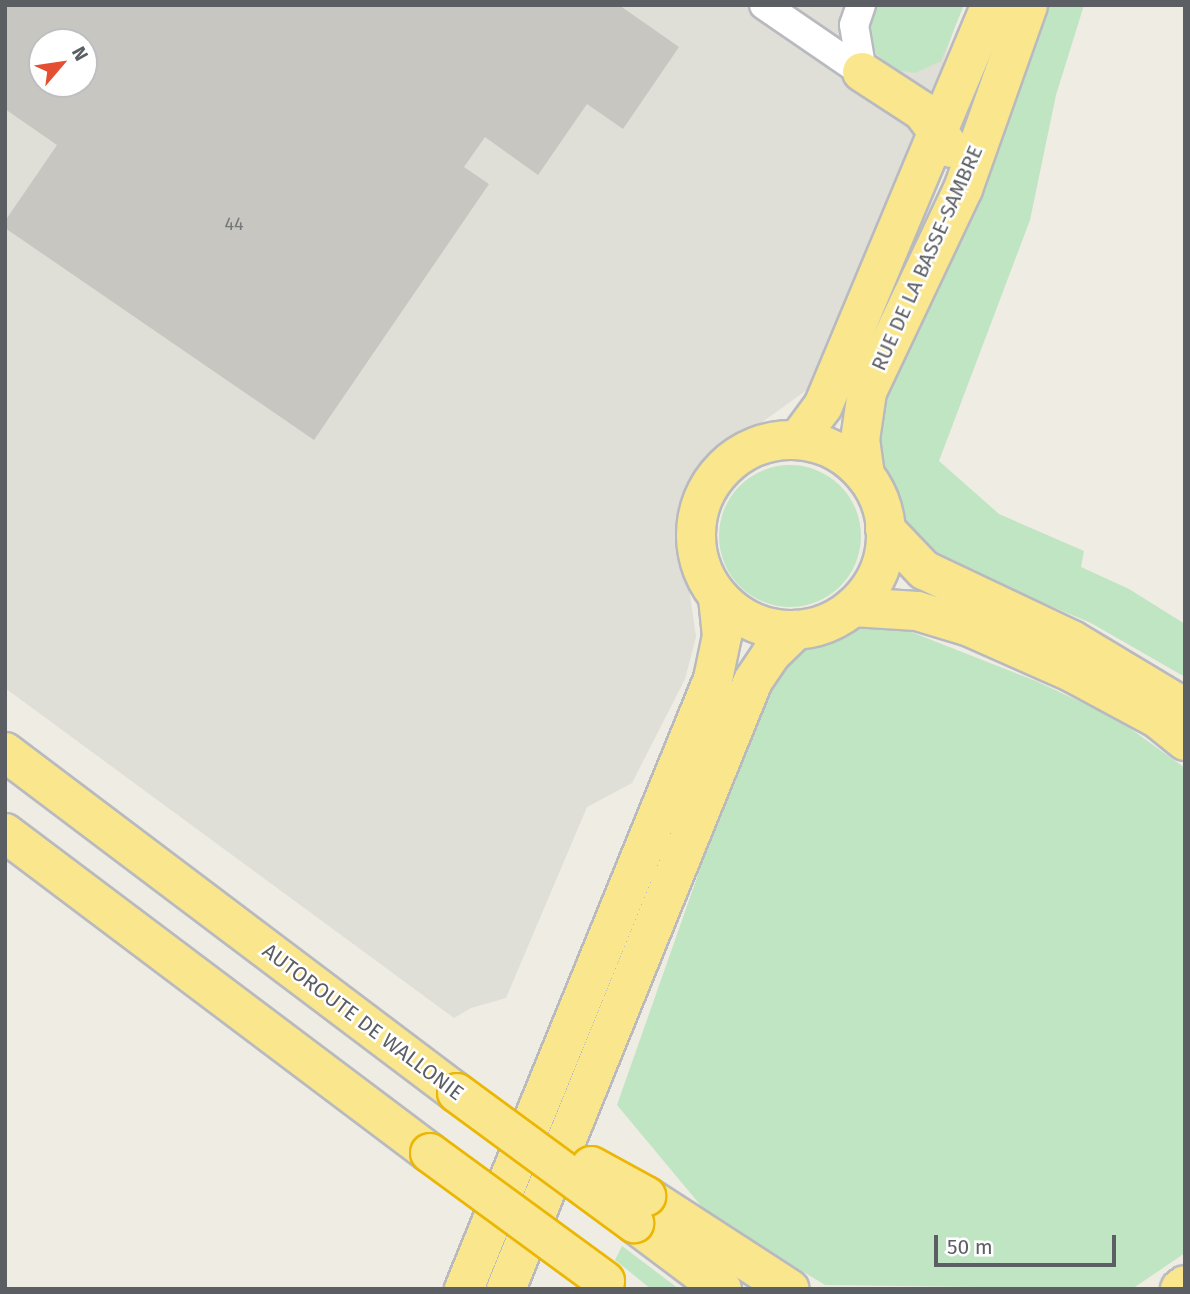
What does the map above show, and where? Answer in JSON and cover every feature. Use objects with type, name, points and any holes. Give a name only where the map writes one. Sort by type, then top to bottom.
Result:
[{"type":"highway","points":[[901,94],[939,80],[970,5]]},
{"type":"highway","name":"RUE DE LA BASSE-SAMBRE","points":[[798,440],[823,406],[991,5]]},
{"type":"highway","name":"RUE DE LA BASSE-SAMBRE","points":[[865,475],[860,440],[867,392],[963,189],[1028,5]]},
{"type":"highway","points":[[862,72],[901,94],[940,130],[951,145],[944,184],[867,392]]},
{"type":"highway","points":[[464,1289],[713,679],[722,636],[718,597],[699,559],[695,538],[700,506],[714,478],[737,456],[766,443],[798,440],[823,446],[865,475],[879,501],[885,529],[883,558],[872,585],[853,607],[817,627],[796,631],[767,628],[740,616],[718,597]]},
{"type":"highway","points":[[885,529],[924,570],[1073,640],[1185,708]]},
{"type":"highway","points":[[853,607],[917,611],[967,626],[1073,673],[1158,719],[1185,741]]},
{"type":"highway","points":[[506,1289],[753,681],[771,653],[796,631]]},
{"type":"highway","name":"AUTOROUTE DE WALLONIE","points":[[5,752],[457,1093],[640,1209],[722,1289]]},
{"type":"highway","points":[[5,832],[610,1286]]},
{"type":"highway","points":[[640,1209],[790,1289]]},
{"type":"highway","points":[[1180,1289],[1185,1285]]},
{"type":"street","points":[[764,5],[862,72]]},
{"type":"street","points":[[861,5],[854,25],[862,72]]},
{"type":"shaded area","points":[[5,5],[962,5],[909,166],[808,389],[710,460],[678,511],[696,637],[685,679],[632,783],[587,807],[506,998],[471,1008],[454,1018],[5,688]]},
{"type":"green space","points":[[875,5],[964,5],[941,61],[915,73],[891,69],[866,42],[868,12]]},
{"type":"green space","points":[[1043,5],[1084,5],[1056,95],[1030,220],[939,461],[999,514],[1084,551],[1081,567],[1129,589],[1185,624],[1185,677],[1091,623],[934,557],[907,532],[876,439],[881,393]]},
{"type":"green space","points":[[790,465],[817,470],[840,486],[856,509],[861,536],[856,563],[840,586],[817,602],[790,607],[763,602],[740,586],[724,563],[719,536],[724,509],[740,486],[763,470]]},
{"type":"green space","points":[[858,622],[896,626],[1036,681],[1117,719],[1185,768],[1185,1253],[1132,1289],[825,1285],[707,1213],[617,1105],[751,724],[785,666],[815,640]]},
{"type":"green space","points":[[622,1246],[679,1289],[651,1289],[615,1260]]},
{"type":"building","points":[[5,5],[619,5],[679,47],[623,129],[587,104],[538,175],[485,137],[464,167],[489,184],[314,440],[5,228],[5,221],[57,145],[5,109]]}]
